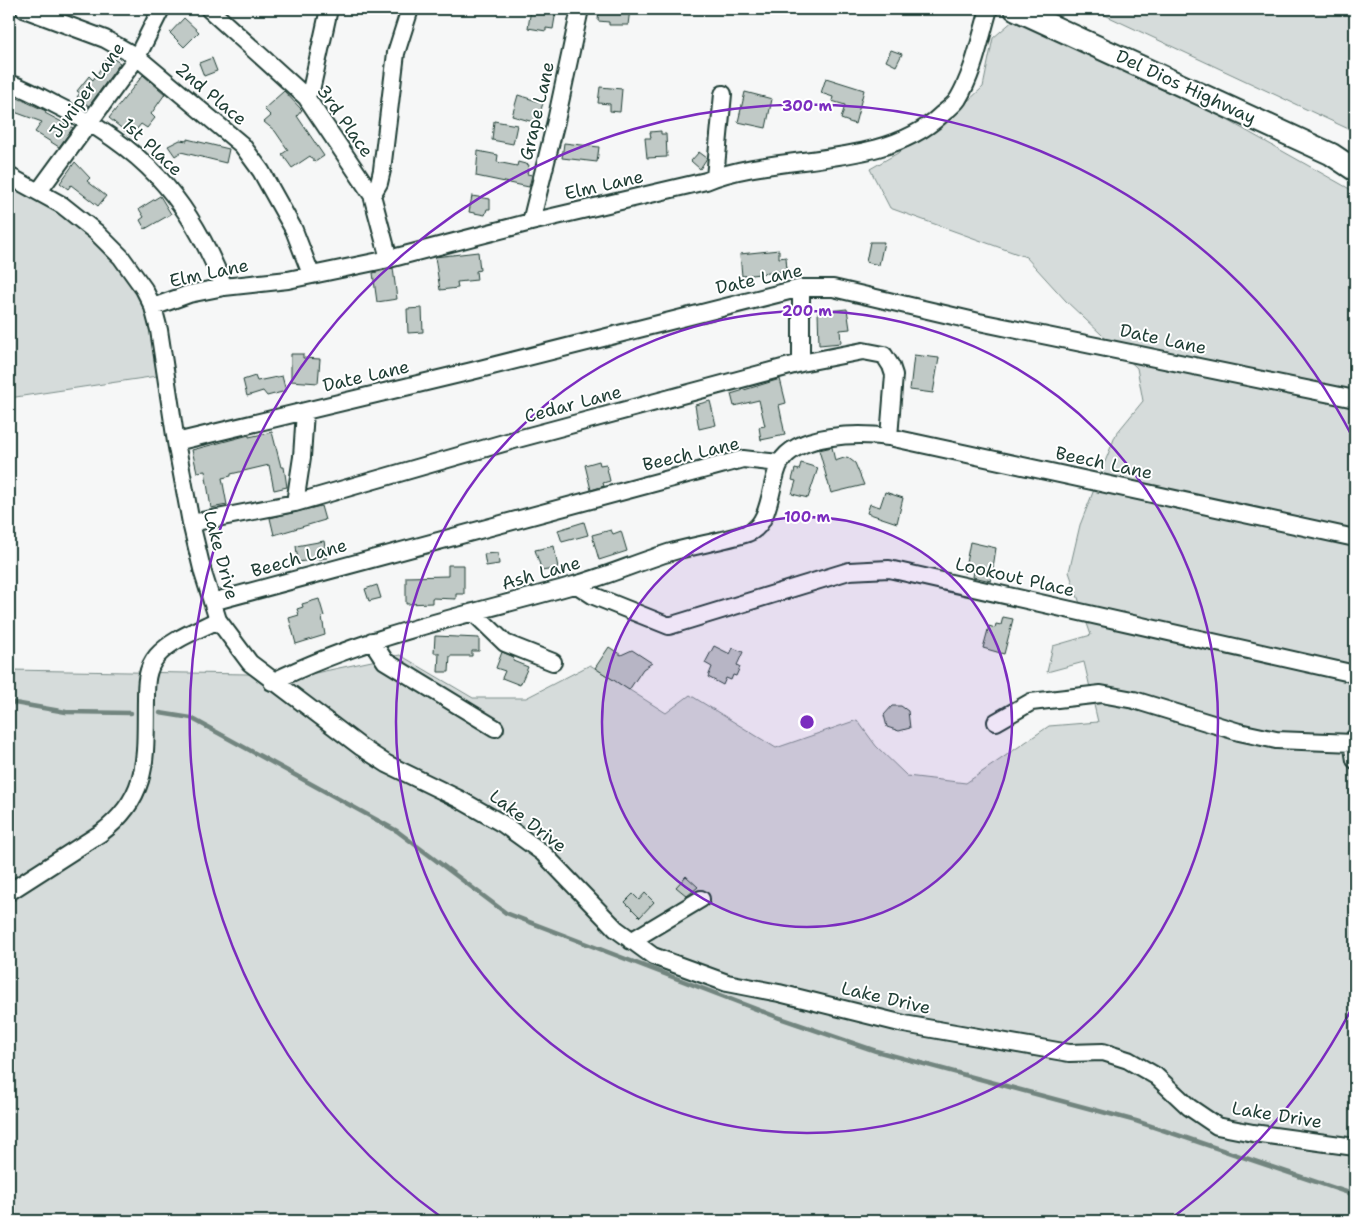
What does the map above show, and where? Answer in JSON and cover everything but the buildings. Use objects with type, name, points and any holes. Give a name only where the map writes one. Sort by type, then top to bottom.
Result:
[{"type":"main road","name":"Del Dios Highway","points":[[1015,9],[1331,154],[1355,170]]},
{"type":"street","name":"2nd Place","points":[[24,9],[105,39],[137,58],[242,146],[261,171],[294,230],[311,274]]},
{"type":"street","name":"Juniper Lane","points":[[38,191],[137,58],[161,9]]},
{"type":"street","name":"3rd Place","points":[[209,9],[306,97],[372,195],[389,259]]},
{"type":"street","points":[[306,97],[312,86],[329,9]]},
{"type":"street","points":[[372,195],[379,183],[382,170],[396,53],[410,9]]},
{"type":"street","name":"Grape Lane","points":[[531,222],[556,121],[580,9]]},
{"type":"street","name":"Elm Lane","points":[[153,307],[189,294],[224,287],[288,280],[389,259],[725,173],[812,161],[896,143],[927,128],[957,100],[972,69],[989,9]]},
{"type":"street","name":"1st Place","points":[[9,83],[90,121],[111,134],[148,166],[183,206],[213,259],[224,287]]},
{"type":"street","points":[[715,177],[723,94]]},
{"type":"street","name":"Lake Drive","points":[[9,176],[62,205],[108,243],[133,272],[153,307],[163,348],[176,442],[191,523],[212,602],[218,620],[250,664],[272,682],[387,764],[459,799],[503,824],[543,853],[616,929],[631,942],[653,956],[727,983],[779,993],[904,1024],[1069,1053],[1103,1052],[1128,1060],[1156,1076],[1189,1107],[1216,1126],[1355,1147]]},
{"type":"street","points":[[801,288],[801,364]]},
{"type":"street","name":"Date Lane","points":[[176,442],[801,288],[833,288],[979,322],[1355,399]]},
{"type":"street","name":"Cedar Lane","points":[[191,523],[295,503],[514,440],[801,364],[863,351],[884,355],[892,366],[894,376],[889,437]]},
{"type":"street","points":[[295,503],[302,457],[305,411]]},
{"type":"street","name":"Beech Lane","points":[[212,602],[743,458],[779,463],[789,452],[801,444],[816,440],[870,435],[889,437],[1355,538]]},
{"type":"street","name":"Ash Lane","points":[[272,682],[315,661],[372,642],[473,612],[577,585],[671,552],[750,532],[766,513],[779,463]]},
{"type":"street","name":"Lookout Place","points":[[577,585],[594,596],[669,626],[849,571],[890,569],[1355,674]]},
{"type":"street","points":[[473,612],[505,644],[553,662]]},
{"type":"street","points":[[9,892],[101,833],[113,824],[131,803],[137,791],[145,758],[147,679],[150,665],[164,649],[218,620]]},
{"type":"street","points":[[372,642],[386,661],[495,728]]},
{"type":"street","points":[[996,722],[1031,702],[1101,694],[1134,700],[1240,732],[1276,740],[1354,747]]},
{"type":"street","points":[[631,942],[701,899]]},
{"type":"shaded area","points":[[1092,9],[1355,9],[1355,132]]},
{"type":"shaded area","points":[[1015,19],[1197,103],[1355,192],[1355,1221],[9,1221],[9,670],[306,675],[400,655],[473,698],[526,698],[590,665],[666,713],[690,695],[776,748],[857,720],[876,746],[907,776],[966,783],[1049,726],[1098,722],[1084,662],[1047,672],[1053,646],[1091,635],[1069,572],[1080,525],[1116,434],[1143,401],[1137,368],[1066,301],[1026,257],[890,208],[870,169],[936,131],[983,87],[993,38]]},
{"type":"shaded area","points":[[9,176],[62,205],[144,289],[157,376],[9,398]]},
{"type":"waterway","points":[[9,702],[66,712],[131,713]]},
{"type":"waterway","points":[[160,713],[191,718],[397,831],[506,913],[777,1017],[876,1051],[1136,1121],[1355,1195]]}]
